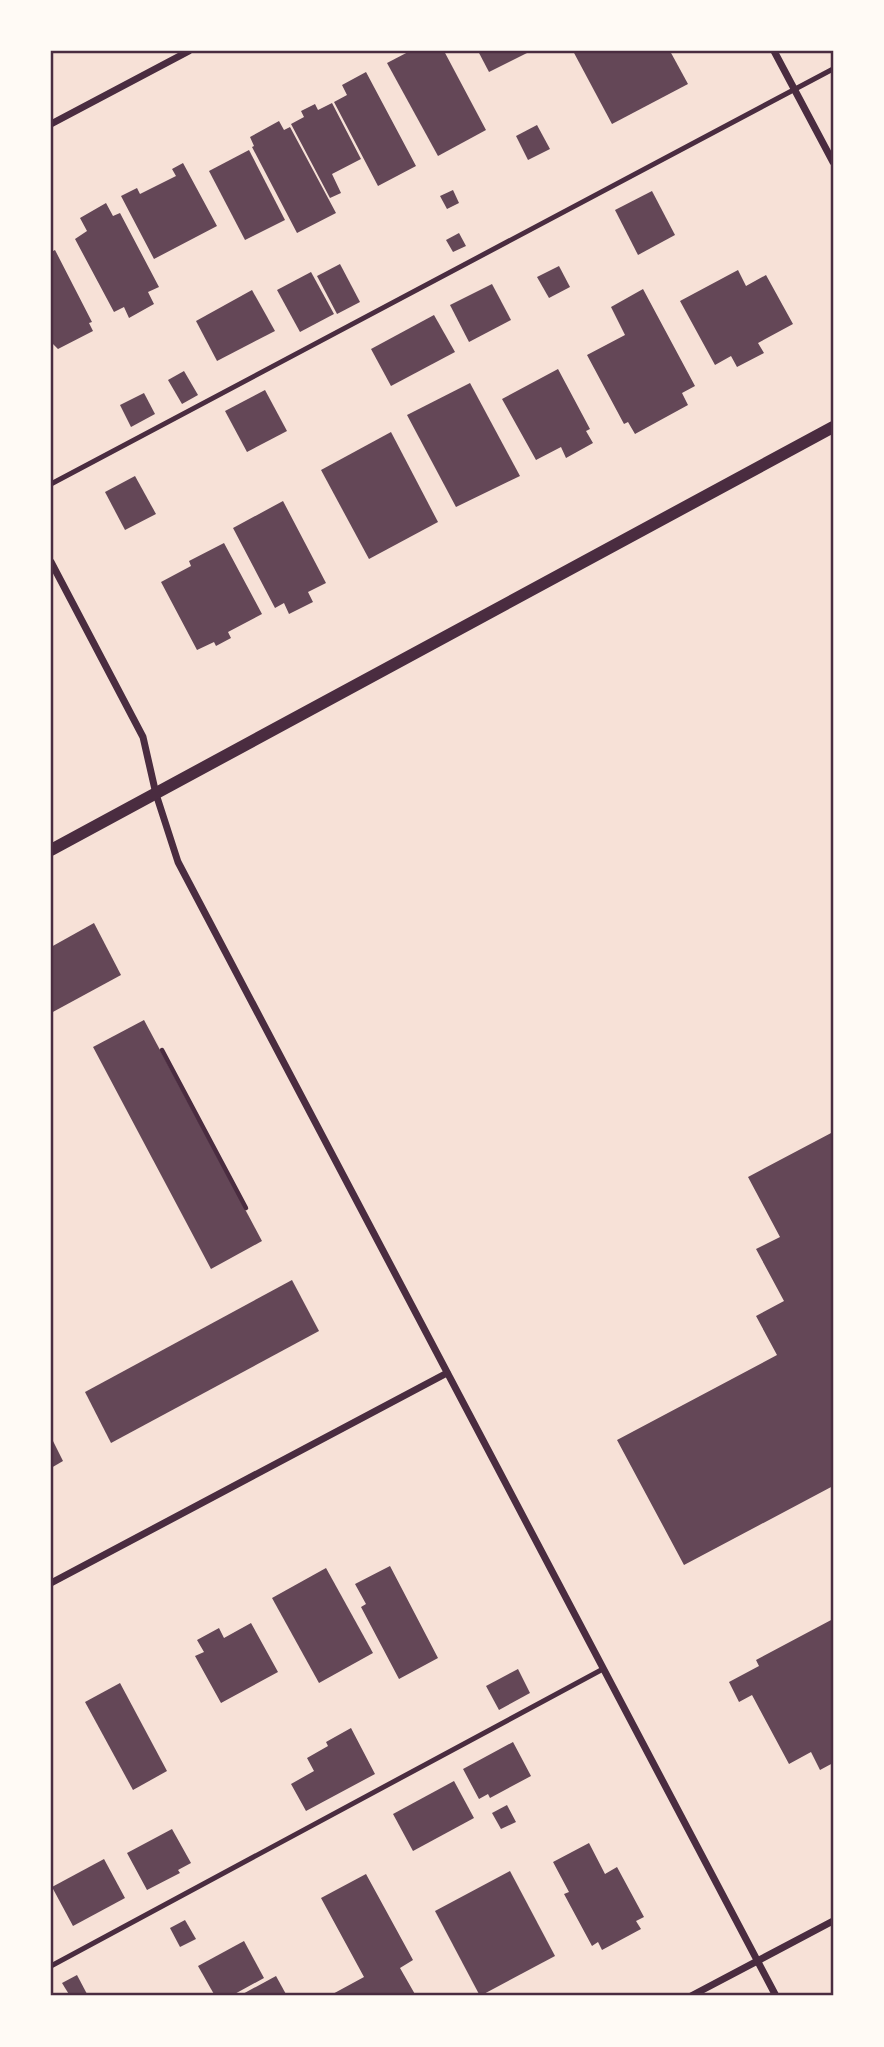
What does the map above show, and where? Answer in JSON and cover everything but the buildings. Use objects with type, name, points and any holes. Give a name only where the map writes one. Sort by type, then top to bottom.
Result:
[{"type":"street","points":[[51,124],[190,51]]},
{"type":"street","points":[[774,51],[833,162]]},
{"type":"street","points":[[51,850],[833,427]]},
{"type":"street","points":[[51,562],[143,737],[156,794],[178,862],[776,1996]]},
{"type":"street","points":[[51,1583],[447,1373]]},
{"type":"street","points":[[691,1996],[833,1921]]},
{"type":"lane","points":[[51,484],[833,69]]},
{"type":"lane","points":[[51,1966],[603,1669]]},
{"type":"path","points":[[162,1050],[246,1208]]}]
